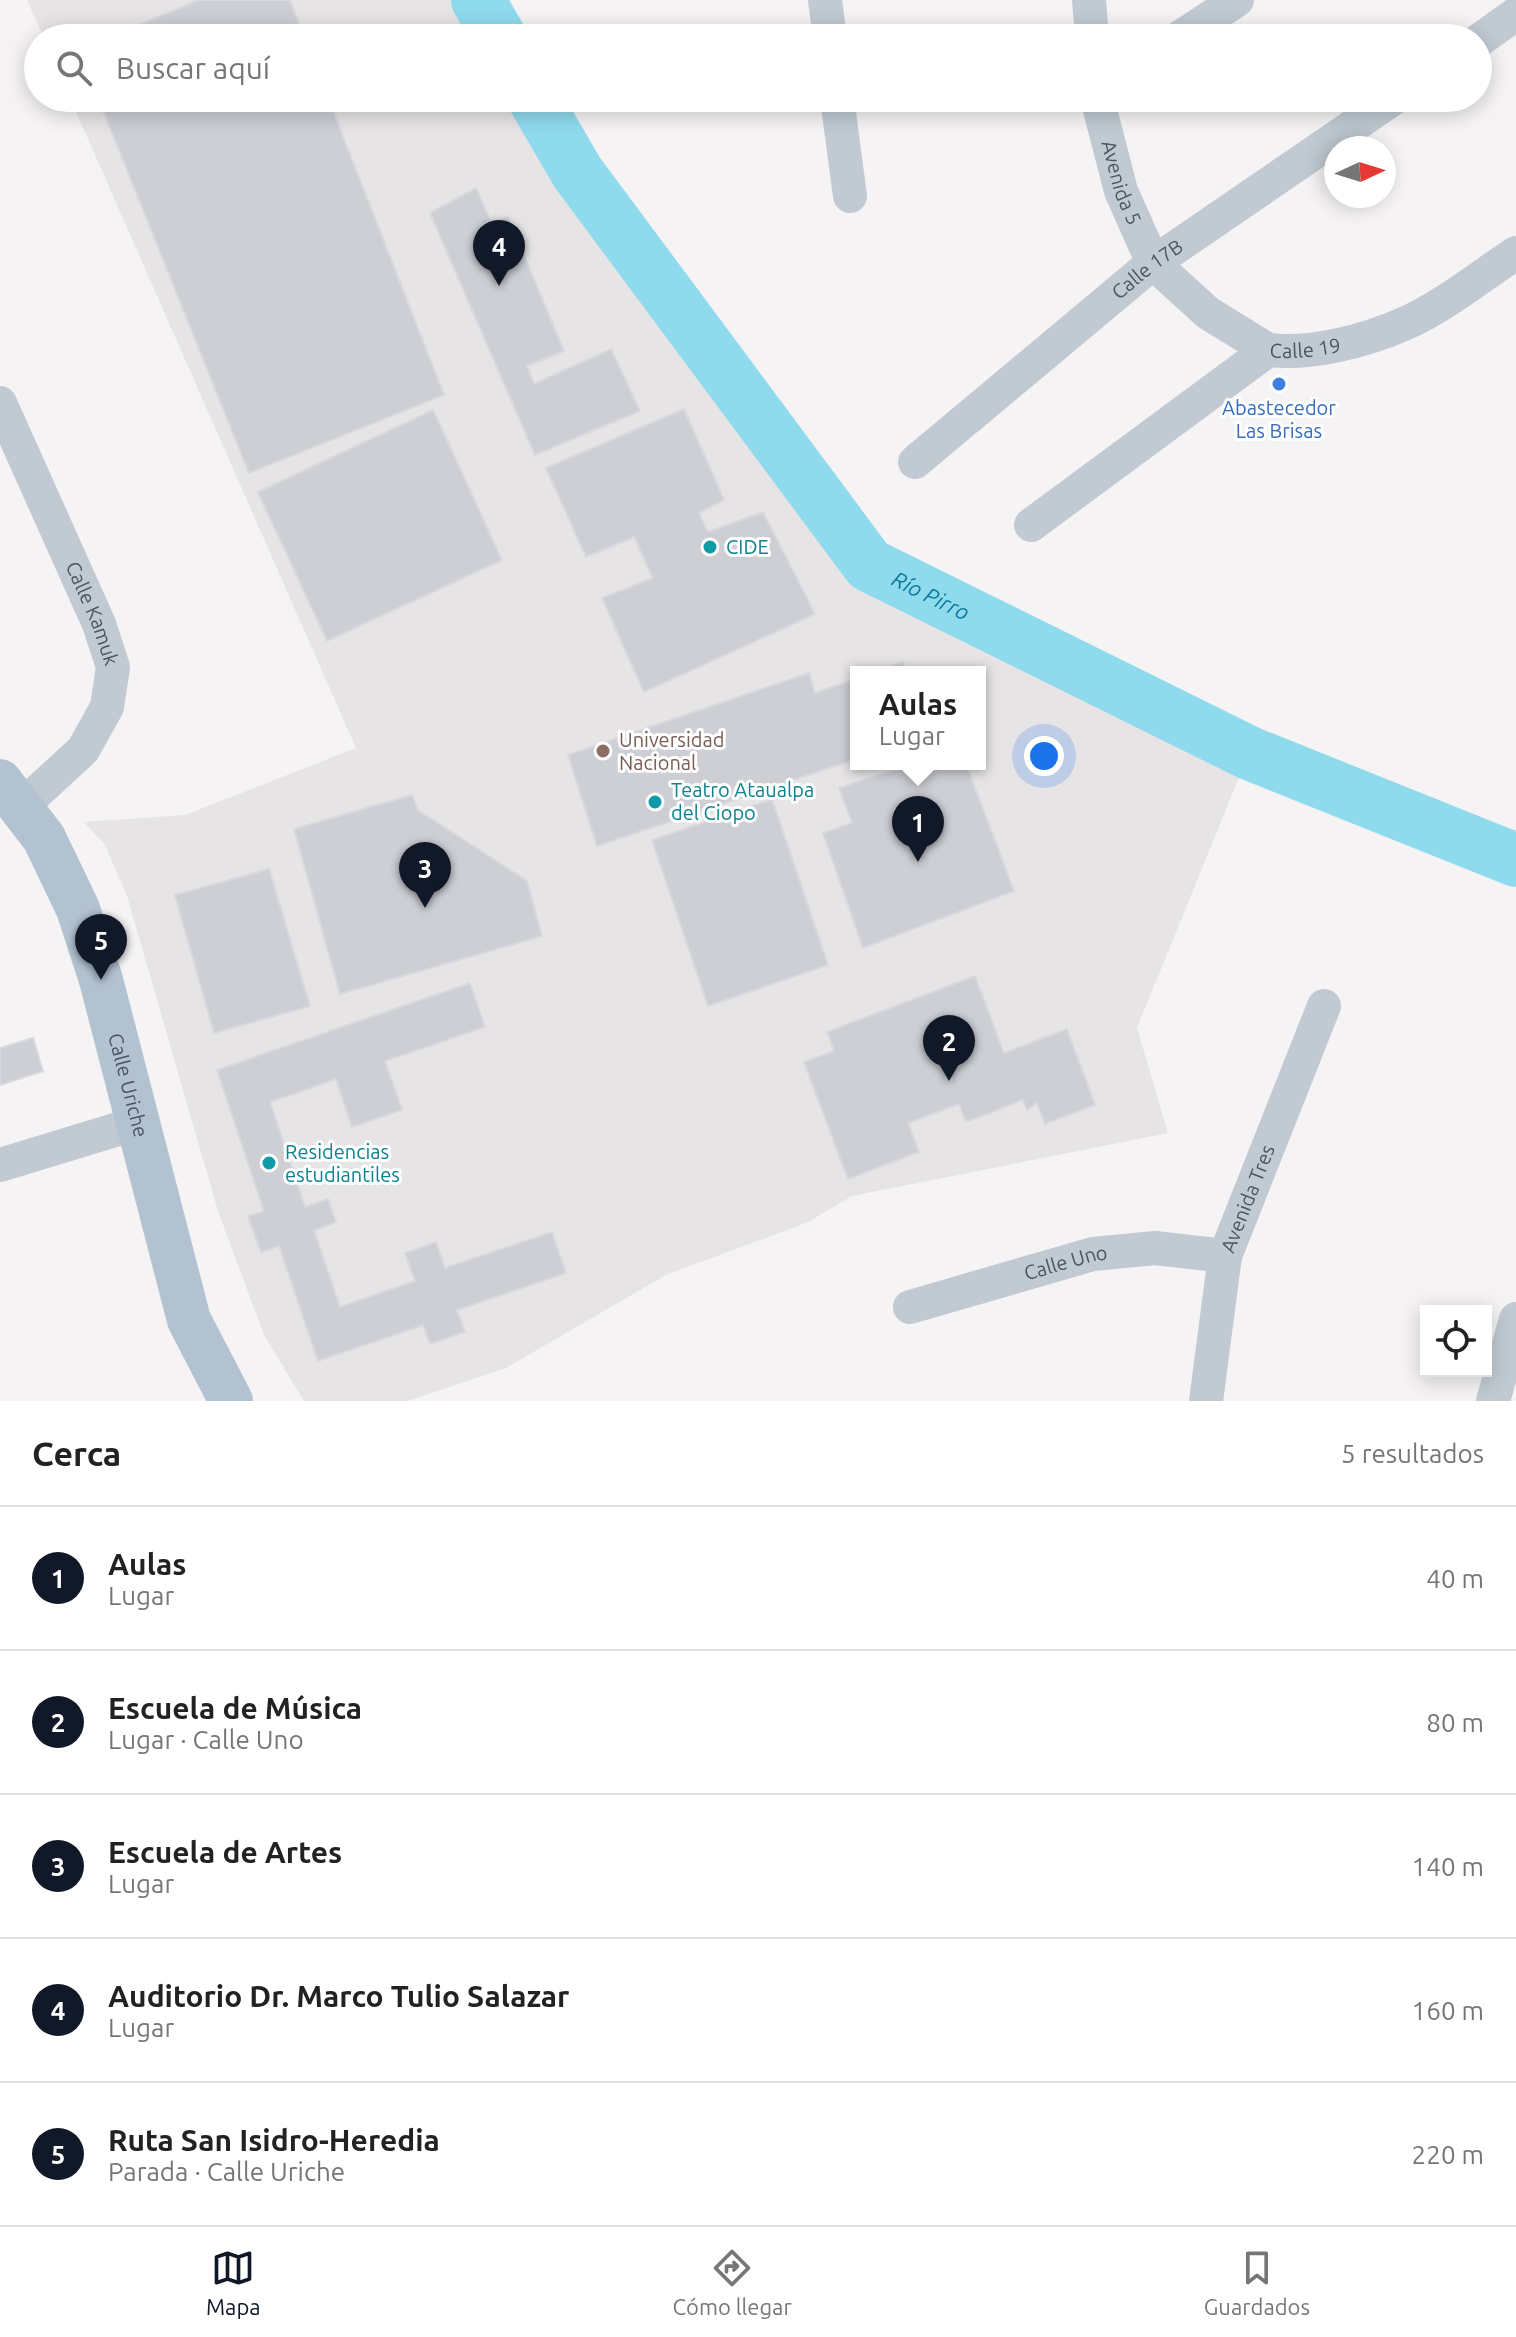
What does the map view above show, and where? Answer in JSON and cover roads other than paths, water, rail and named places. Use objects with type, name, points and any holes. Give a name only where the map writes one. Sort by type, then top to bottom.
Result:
[{"type":"main road","name":"Calle Uriche","points":[[11,794],[44,838],[78,909],[101,980],[189,1320],[231,1401]]},
{"type":"street","points":[[825,0],[828,24]]},
{"type":"street","points":[[1089,0],[1091,24]]},
{"type":"street","points":[[1200,24],[1237,0]]},
{"type":"street","points":[[1492,31],[1516,14]]},
{"type":"street","points":[[839,112],[850,196]]},
{"type":"street","name":"Avenida 5","points":[[1101,112],[1121,191],[1153,263],[1208,313],[1268,350]]},
{"type":"street","name":"Calle 17B","points":[[915,462],[1153,263],[1374,112]]},
{"type":"street","name":"Calle 19","points":[[1031,525],[1268,350],[1291,353],[1348,342],[1407,323],[1516,253]]},
{"type":"street","name":"Calle Kamuk","points":[[0,403],[99,624],[113,667],[107,707],[83,750],[11,794]]},
{"type":"street","name":"Avenida Tres","points":[[1206,1401],[1225,1256],[1324,1006]]},
{"type":"street","points":[[0,1165],[138,1123]]},
{"type":"street","name":"Calle Uno","points":[[910,1307],[1093,1254],[1155,1248],[1225,1256]]},
{"type":"street","points":[[1493,1401],[1516,1319]]},
{"type":"waterway","name":"Río Pirro","points":[[478,0],[492,24]]},
{"type":"waterway","name":"Río Pirro","points":[[542,112],[577,172],[869,565],[1249,753],[1516,860]]},
{"type":"place","name":"Auditorio Dr. Marco Tulio Salazar","points":[[499,286]]},
{"type":"place","name":"Abastecedor Las Brisas","points":[[1279,384]]},
{"type":"place","name":"CIDE","points":[[710,547]]},
{"type":"place","name":"Universidad Nacional","points":[[603,751]]},
{"type":"place","name":"Teatro Ataualpa del Ciopo","points":[[655,802]]},
{"type":"place","name":"Aulas","points":[[918,862]]},
{"type":"place","name":"Escuela de Artes","points":[[425,908]]},
{"type":"place","name":"Ruta San Isidro-Heredia","points":[[101,980]]},
{"type":"place","name":"Escuela de Música","points":[[949,1081]]},
{"type":"place","name":"Residencias estudiantiles","points":[[269,1163]]}]
